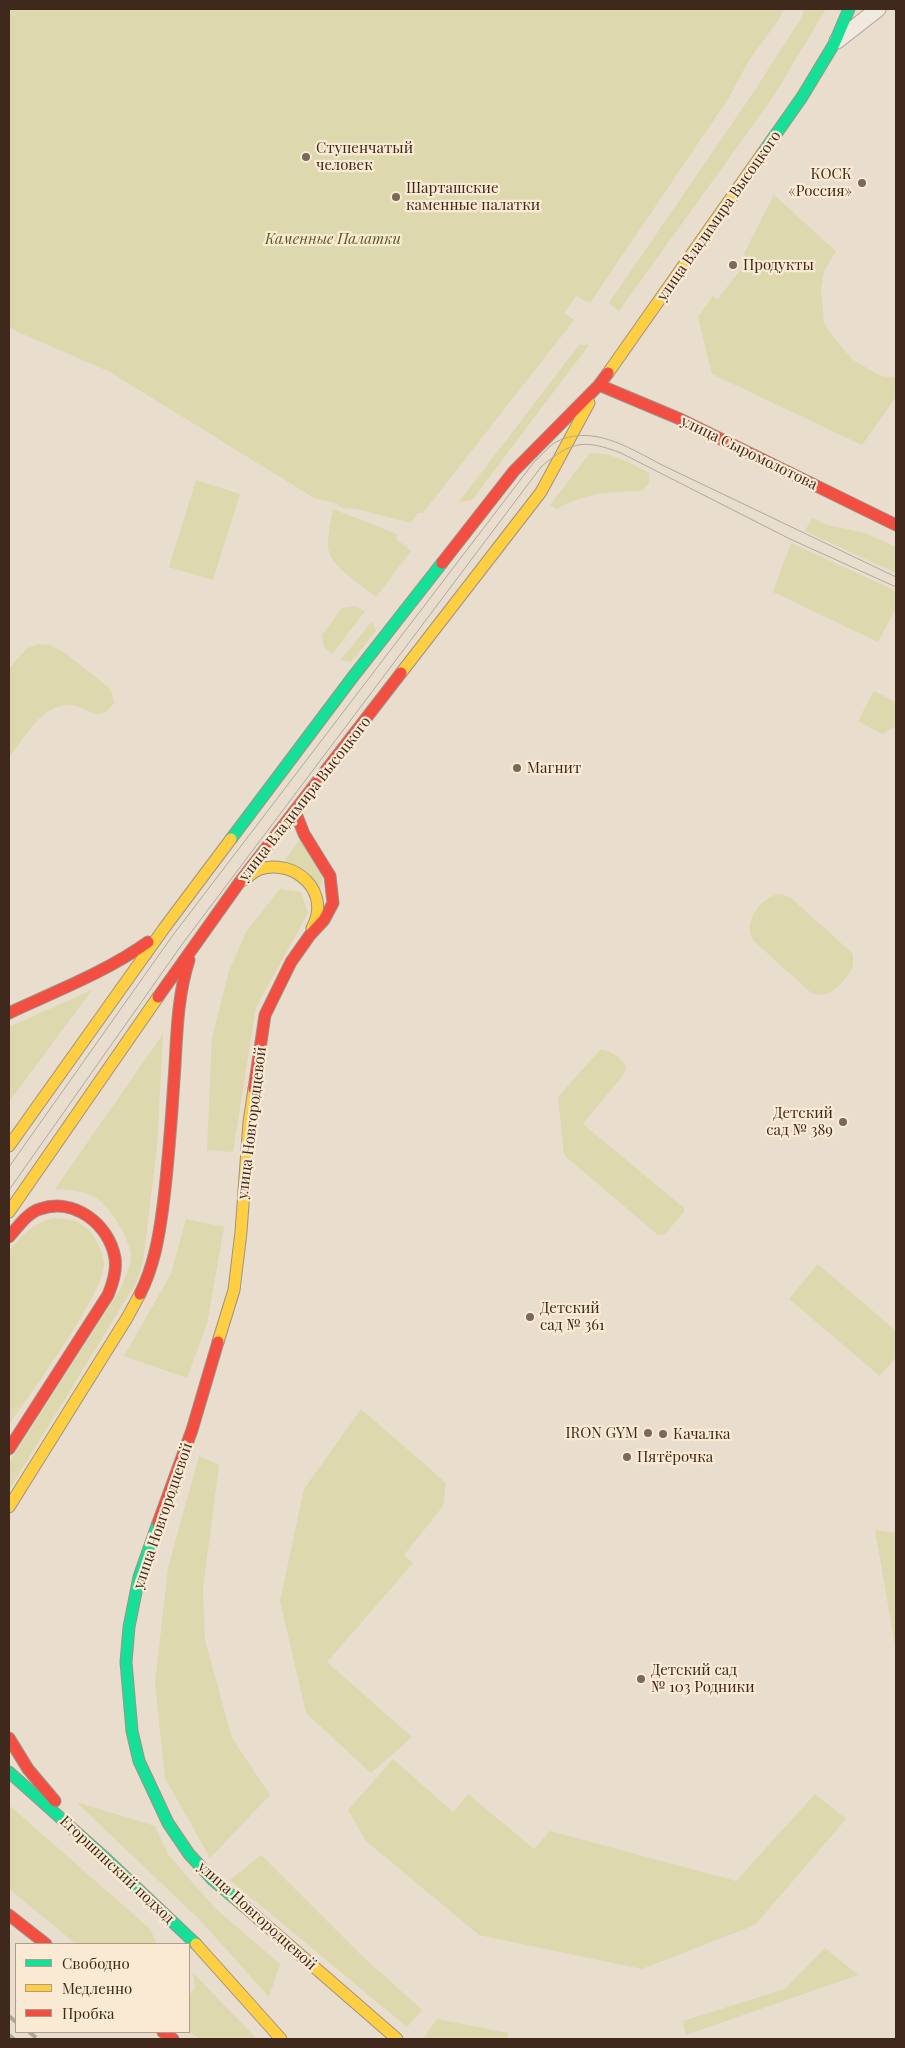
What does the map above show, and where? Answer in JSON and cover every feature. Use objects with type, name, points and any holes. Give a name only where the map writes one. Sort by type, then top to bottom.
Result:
[{"type":"main road","name":"улица Владимира Высоцкого","points":[[9,1212],[197,941],[541,492],[599,385],[689,261],[791,114],[834,44],[849,9]]},
{"type":"main road","name":"улица Владимира Высоцкого","points":[[9,1146],[165,927],[352,678],[514,471],[599,385]]},
{"type":"main road","name":"улица Сыромолотова","points":[[599,385],[680,419],[896,525]]},
{"type":"main road","name":"улица Новгородцевой","points":[[295,811],[304,834],[330,876],[333,904],[324,920],[310,935],[291,962],[265,1015],[249,1122],[241,1232],[234,1290],[192,1430],[140,1577],[129,1627],[126,1662],[128,1698],[132,1731],[139,1761],[168,1823],[189,1854],[214,1880],[396,2039]]},
{"type":"main road","name":"улица Новгородцевой","points":[[240,883],[261,869],[278,868],[304,878],[316,892],[319,910],[310,935]]},
{"type":"main road","points":[[9,1013],[126,957],[165,927]]},
{"type":"main road","points":[[9,1507],[126,1318],[149,1276],[158,1241],[168,1164],[178,1017],[183,983],[189,960],[197,941]]},
{"type":"main road","points":[[9,1237],[28,1216],[40,1210],[62,1206],[75,1209],[93,1220],[100,1227],[110,1244],[115,1264],[113,1284],[108,1295],[9,1449]]},
{"type":"main road","points":[[9,1738],[37,1780],[103,1856]]},
{"type":"main road","name":"Егоршинский подход","points":[[9,1772],[103,1856],[195,1943],[281,2039]]},
{"type":"main road","points":[[161,1910],[171,1923],[179,1943]]},
{"type":"main road","points":[[9,1915],[45,1943]]},
{"type":"street","name":"улица Владимира Высоцкого","points":[[834,44],[878,9]]},
{"type":"green space","name":"Каменные Палатки","points":[[9,9],[784,9],[748,62],[728,99],[590,303],[576,296],[564,313],[574,320],[423,513],[418,513],[411,523],[357,509],[343,508],[335,503],[314,498],[110,372],[9,328]]},
{"type":"green space","points":[[804,9],[826,9],[773,97],[619,311],[609,303],[751,96],[800,20]]},
{"type":"green space","points":[[774,195],[836,251],[824,271],[821,289],[824,323],[834,338],[853,360],[881,376],[896,378],[896,397],[862,445],[712,374],[698,317],[713,296],[718,299],[747,261],[744,253]]},
{"type":"green space","points":[[579,345],[589,345],[472,500],[459,502]]},
{"type":"green space","points":[[590,453],[614,456],[635,465],[649,473],[649,483],[642,491],[588,496],[557,509],[550,505]]},
{"type":"green space","points":[[196,480],[240,494],[213,580],[169,567]]},
{"type":"green space","points":[[333,509],[397,534],[396,539],[411,551],[376,597],[349,577],[337,565],[329,552],[329,531]]},
{"type":"green space","points":[[812,518],[827,525],[865,533],[896,547],[896,573],[805,531]]},
{"type":"green space","points":[[791,543],[896,591],[896,608],[878,642],[773,592]]},
{"type":"green space","points":[[355,606],[365,611],[332,654],[324,647],[322,635],[342,608]]},
{"type":"green space","points":[[372,621],[376,631],[351,662],[341,660]]},
{"type":"green space","points":[[38,644],[50,645],[65,653],[107,686],[112,693],[114,703],[107,711],[100,714],[71,705],[51,710],[35,723],[9,758],[9,669],[26,649]]},
{"type":"green space","points":[[874,691],[896,702],[896,726],[882,734],[858,721]]},
{"type":"green space","points":[[304,834],[325,866],[318,899],[279,868]]},
{"type":"green space","points":[[280,889],[301,892],[308,913],[256,1007],[233,1152],[207,1150],[212,1038],[229,971],[246,932]]},
{"type":"green space","points":[[780,894],[790,897],[853,954],[853,968],[840,984],[830,992],[818,995],[811,993],[753,940],[750,926],[755,911],[766,900]]},
{"type":"green space","points":[[92,990],[9,1102],[9,1027]]},
{"type":"green space","points":[[163,1034],[157,1147],[143,1262],[136,1283],[9,1490],[9,1463],[121,1288],[131,1258],[128,1242],[118,1223],[99,1200],[84,1193],[55,1189]]},
{"type":"green space","points":[[600,1050],[611,1053],[626,1066],[624,1074],[583,1124],[684,1208],[684,1212],[664,1235],[658,1235],[564,1155],[558,1097]]},
{"type":"green space","points":[[53,1218],[77,1222],[88,1229],[100,1249],[104,1264],[101,1278],[92,1298],[48,1369],[9,1425],[9,1251],[28,1230]]},
{"type":"green space","points":[[186,1219],[224,1227],[207,1324],[187,1378],[124,1356],[171,1274]]},
{"type":"green space","points":[[818,1264],[896,1331],[896,1357],[880,1376],[789,1299]]},
{"type":"green space","points":[[361,1409],[446,1483],[443,1506],[404,1555],[413,1563],[327,1662],[412,1737],[371,1773],[306,1713],[280,1601],[304,1489]]},
{"type":"green space","points":[[199,1456],[219,1465],[203,1589],[205,1640],[232,1738],[270,1795],[210,1858],[165,1778],[155,1683],[168,1568]]},
{"type":"green space","points":[[875,1530],[896,1533],[896,1651]]},
{"type":"green space","points":[[393,1759],[453,1812],[468,1794],[534,1849],[550,1831],[736,1881],[815,1794],[846,1819],[755,1925],[642,1969],[479,1935],[366,1841],[348,1810]]},
{"type":"green space","points":[[76,1802],[155,1826],[169,1856],[215,1908],[280,1964],[269,1997],[200,1920]]},
{"type":"green space","points":[[9,1805],[150,1929],[157,1943],[75,1943],[9,1889]]},
{"type":"green space","points":[[261,1855],[359,1953],[422,2010],[407,2027],[230,1880]]},
{"type":"green space","points":[[825,1948],[858,1975],[686,2035],[683,2021],[785,1989]]},
{"type":"green space","points":[[193,1973],[257,2039],[200,2039],[190,2033],[190,1994],[195,1987]]},
{"type":"green space","points":[[437,2019],[508,2033],[507,2039],[423,2039]]},
{"type":"tram line","points":[[9,1167],[173,935],[534,462],[554,443],[568,437],[581,435],[595,436],[622,445],[896,577]]},
{"type":"tram line","points":[[9,1190],[183,943],[541,467],[552,458],[570,447],[587,444],[621,453],[790,539],[896,587]]},
{"type":"railway","points":[[9,2016],[15,2021]]},
{"type":"railway","points":[[30,2033],[38,2039]]},
{"type":"railway","points":[[9,2035],[14,2039]]},
{"type":"traffic: fast","points":[[762,154],[802,97],[834,44],[849,9]]},
{"type":"traffic: fast","points":[[231,839],[352,678],[442,563]]},
{"type":"traffic: fast","points":[[158,1523],[139,1577],[129,1627],[126,1662],[132,1731],[139,1761],[168,1823],[189,1854],[213,1880],[244,1906]]},
{"type":"traffic: fast","points":[[9,1772],[103,1856],[196,1944]]},
{"type":"traffic: slow","points":[[608,373],[762,154]]},
{"type":"traffic: slow","points":[[401,673],[541,492],[589,403]]},
{"type":"traffic: slow","points":[[9,1146],[165,927],[231,839]]},
{"type":"traffic: slow","points":[[244,880],[260,869],[273,867],[286,869],[298,874],[307,881],[314,891],[317,902],[317,915],[312,928]]},
{"type":"traffic: slow","points":[[9,1212],[158,997]]},
{"type":"traffic: slow","points":[[218,1342],[234,1290],[241,1232],[249,1122],[254,1089]]},
{"type":"traffic: slow","points":[[9,1507],[140,1294]]},
{"type":"traffic: slow","points":[[244,1906],[397,2039]]},
{"type":"traffic: slow","points":[[196,1944],[281,2039]]},
{"type":"traffic: jam","points":[[442,563],[514,471],[599,385],[608,373]]},
{"type":"traffic: jam","points":[[599,385],[680,419],[896,525]]},
{"type":"traffic: jam","points":[[158,997],[239,883],[401,673]]},
{"type":"traffic: jam","points":[[254,1089],[265,1015],[291,962],[310,935],[324,920],[333,903],[330,876],[304,834],[295,811]]},
{"type":"traffic: jam","points":[[9,1013],[98,972],[148,942]]},
{"type":"traffic: jam","points":[[140,1294],[158,1240],[167,1171],[179,1012],[182,986],[189,960]]},
{"type":"traffic: jam","points":[[9,1237],[35,1211],[53,1206],[65,1207],[77,1210],[98,1224],[106,1234],[115,1258],[114,1277],[108,1295],[9,1449]]},
{"type":"traffic: jam","points":[[158,1523],[192,1430],[218,1342]]},
{"type":"traffic: jam","points":[[9,1738],[28,1769],[55,1801]]},
{"type":"traffic: jam","points":[[9,1915],[45,1943]]},
{"type":"traffic: jam","points":[[164,2033],[173,2039]]},
{"type":"place","name":"Ступенчатый человек","points":[[306,157]]},
{"type":"place","name":"КОСК «Россия»","points":[[862,183]]},
{"type":"place","name":"Шарташские каменные палатки","points":[[396,197]]},
{"type":"place","name":"Продукты","points":[[733,265]]},
{"type":"place","name":"Магнит","points":[[517,768]]},
{"type":"place","name":"Детский сад № 389","points":[[843,1122]]},
{"type":"place","name":"Детский сад № 361","points":[[530,1317]]},
{"type":"place","name":"IRON GYM","points":[[648,1433]]},
{"type":"place","name":"Качалка","points":[[663,1434]]},
{"type":"place","name":"Пятёрочка","points":[[627,1457]]},
{"type":"place","name":"Детский сад № 103 Родники","points":[[641,1679]]}]
